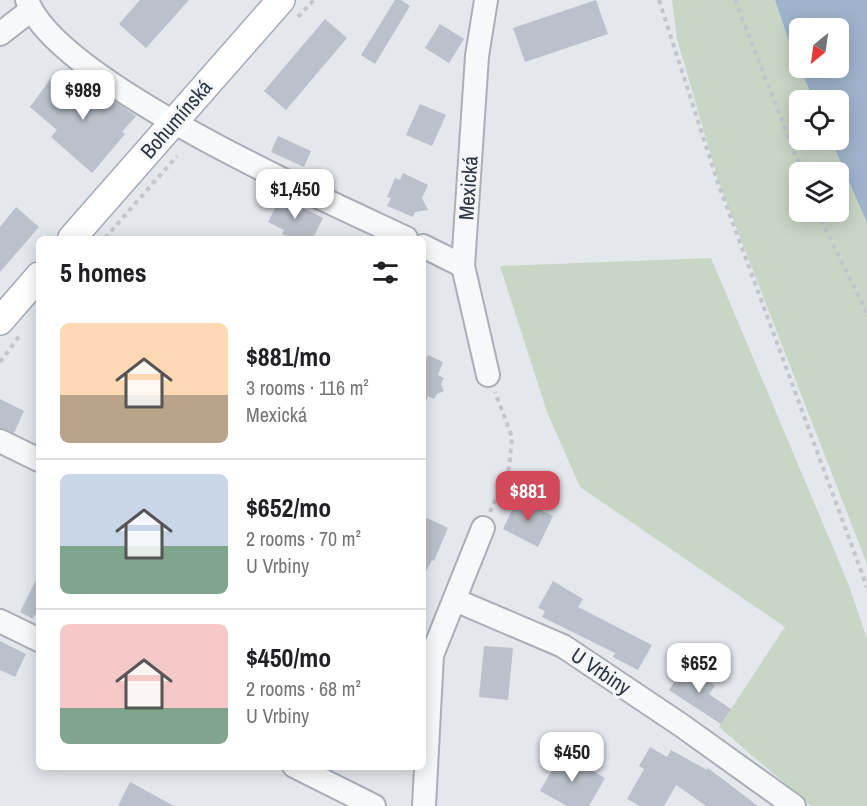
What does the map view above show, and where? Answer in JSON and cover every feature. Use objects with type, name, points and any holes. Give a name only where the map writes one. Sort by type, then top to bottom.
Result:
[{"type":"main road","name":"Bohumínská","points":[[74,236],[281,0]]},
{"type":"main road","points":[[12,326],[36,282]]},
{"type":"street","name":"Mexická","points":[[486,0],[477,56],[463,266],[488,375]]},
{"type":"street","points":[[0,34],[29,5],[45,28],[70,52],[173,122],[402,236]]},
{"type":"street","points":[[426,248],[463,266]]},
{"type":"street","points":[[0,441],[36,459]]},
{"type":"street","points":[[426,729],[428,652],[455,600],[483,528]]},
{"type":"street","name":"U Vrbiny","points":[[455,600],[563,646],[681,725],[794,806]]},
{"type":"street","points":[[0,621],[36,639]]},
{"type":"street","points":[[302,770],[374,806]]},
{"type":"street","points":[[424,806],[425,770]]},
{"type":"path","points":[[658,0],[718,183],[867,587]]},
{"type":"path","points":[[735,0],[798,162]]},
{"type":"path","points":[[822,222],[867,313]]},
{"type":"path","points":[[0,362],[12,326]]},
{"type":"path","points":[[483,528],[509,468],[512,437],[488,375]]},
{"type":"green space","points":[[672,0],[775,0],[789,41],[789,78],[804,78],[809,90],[789,90],[789,150],[835,150],[841,162],[789,162],[789,222],[849,222],[849,182],[867,223],[867,564],[719,183],[677,39]]},
{"type":"green space","points":[[711,258],[848,583],[867,639],[867,806],[811,806],[719,727],[785,627],[580,487],[547,412],[500,266]]},
{"type":"water","points":[[775,0],[867,0],[867,223],[849,182],[849,162],[841,162],[835,150],[849,150],[849,90],[809,90],[804,78],[849,78],[849,18],[789,18],[789,41]]},
{"type":"building","points":[[140,0],[189,0],[146,48],[119,24]]},
{"type":"building","points":[[395,0],[401,0],[410,6],[375,64],[361,55]]},
{"type":"building","points":[[596,0],[608,34],[525,62],[513,28]]},
{"type":"building","points":[[325,19],[347,38],[286,110],[264,91]]},
{"type":"building","points":[[440,24],[464,39],[449,63],[425,48]]},
{"type":"building","points":[[52,77],[78,97],[88,83],[136,116],[122,132],[125,134],[92,173],[51,137],[57,130],[30,107]]},
{"type":"building","points":[[420,104],[446,115],[432,146],[406,135]]},
{"type":"building","points":[[278,136],[311,151],[304,167],[271,152]]},
{"type":"building","points":[[403,173],[428,185],[422,198],[428,210],[415,212],[413,217],[387,206],[391,198],[387,197],[395,178],[400,180]]},
{"type":"building","points":[[281,197],[323,218],[314,236],[287,236],[282,234],[284,230],[268,222]]},
{"type":"building","points":[[16,207],[39,227],[0,272],[0,227]]},
{"type":"building","points":[[428,355],[443,362],[438,375],[444,378],[441,384],[444,391],[437,394],[434,399],[428,396],[426,401]]},
{"type":"building","points":[[0,399],[24,411],[14,433],[0,428]]},
{"type":"building","points":[[518,498],[529,504],[534,503],[541,506],[542,511],[553,516],[538,547],[503,529]]},
{"type":"building","points":[[426,517],[448,528],[434,561],[432,560],[426,571]]},
{"type":"building","points":[[36,580],[36,616],[34,615],[33,619],[20,612]]},
{"type":"building","points":[[553,581],[583,599],[578,607],[652,645],[638,670],[613,657],[615,653],[542,617],[545,611],[538,608]]},
{"type":"building","points":[[0,641],[26,654],[15,677],[0,670]]},
{"type":"building","points":[[484,646],[513,648],[508,700],[479,697]]},
{"type":"building","points":[[686,665],[709,680],[715,686],[709,694],[731,709],[721,724],[669,690]]},
{"type":"building","points":[[650,747],[667,757],[671,750],[707,770],[708,768],[758,806],[706,806],[676,785],[664,806],[640,806],[627,799],[644,769],[639,766]]},
{"type":"building","points":[[562,753],[605,778],[589,806],[567,806],[540,791]]},
{"type":"building","points":[[130,782],[174,806],[118,806]]}]
